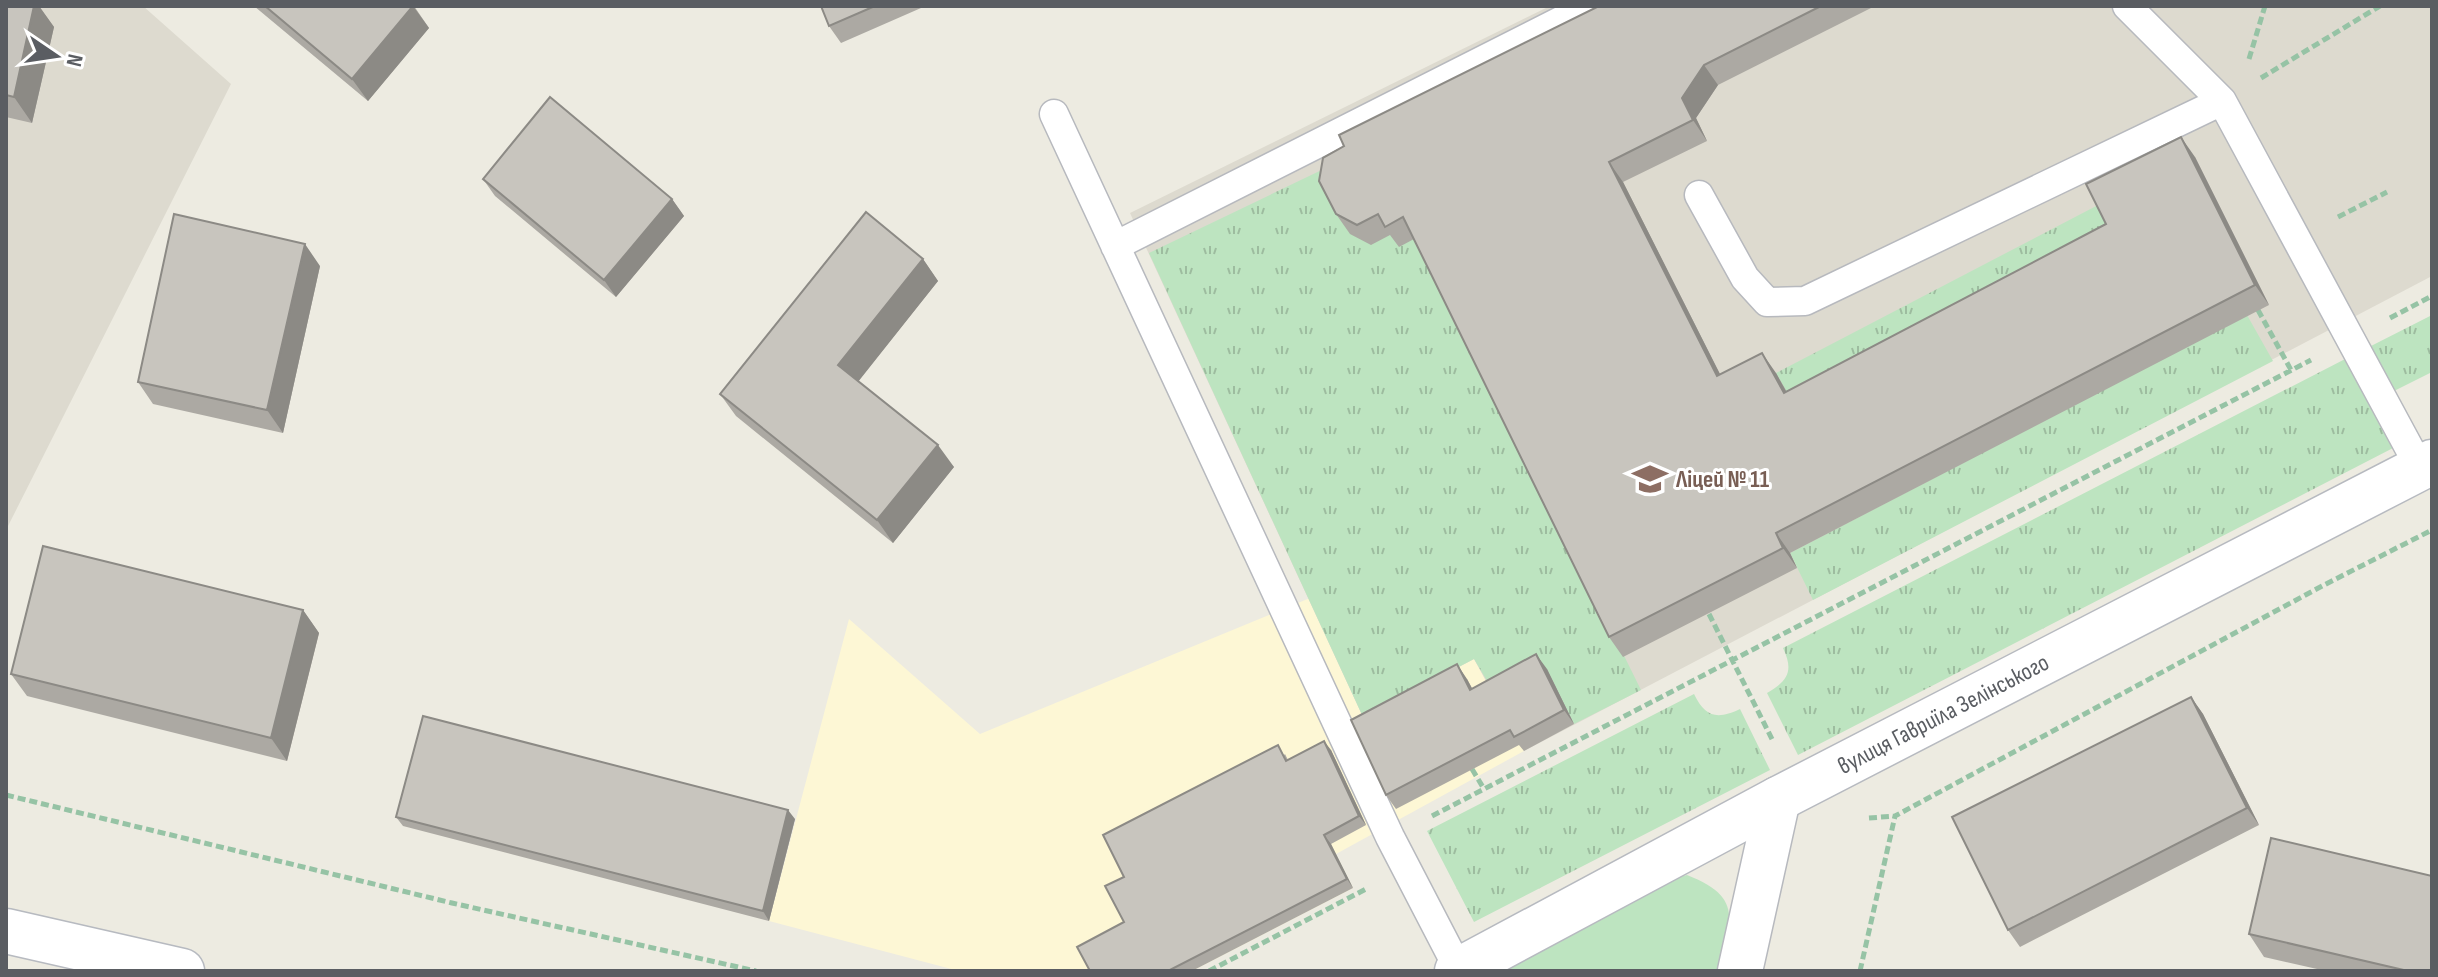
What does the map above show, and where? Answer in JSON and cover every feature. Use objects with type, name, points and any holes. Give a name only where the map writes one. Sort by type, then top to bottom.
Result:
[{"type":"street","name":"вулиця Гавриїла Зелінського","points":[[1458,970],[1778,799],[2426,465]]},
{"type":"street","points":[[1740,971],[1778,799]]},
{"type":"street","points":[[6,931],[182,971]]},
{"type":"lane","points":[[1115,246],[1590,6]]},
{"type":"lane","points":[[2127,6],[2222,101],[2351,339],[2426,465]]},
{"type":"lane","points":[[1699,195],[1745,278],[1767,302],[1805,301],[2222,101]]},
{"type":"lane","points":[[1054,114],[1390,837],[1458,970]]},
{"type":"path","points":[[2222,101],[2380,6]]},
{"type":"path","points":[[2336,218],[2387,192]]},
{"type":"path","points":[[1209,971],[1382,880],[1366,850],[2432,296]]},
{"type":"path","points":[[2258,310],[2291,370]]},
{"type":"path","points":[[1860,971],[1895,816],[2310,592],[2432,530]]},
{"type":"path","points":[[1472,769],[1484,789]]},
{"type":"path","points":[[6,795],[452,903],[756,971]]},
{"type":"shaded area","points":[[6,6],[143,6],[231,84],[6,530]]},
{"type":"shaded area","name":"Ліцей № 11","points":[[1550,6],[2432,6],[2432,276],[1524,751],[1474,659],[1363,717],[1130,213]]},
{"type":"shaded area","points":[[1310,598],[1363,717],[1474,658],[1524,751],[1336,854],[1353,888],[1192,971],[959,971],[769,921],[849,619],[980,734]]},
{"type":"green space","points":[[1353,155],[1392,234],[1417,237],[1641,690],[1574,724],[1546,670],[1496,696],[1474,659],[1363,717],[1149,253]]},
{"type":"green space","points":[[2100,204],[2120,244],[1798,413],[1776,373]]},
{"type":"green space","points":[[2247,315],[2273,361],[1813,600],[1790,553]]},
{"type":"green space","points":[[2432,315],[2432,372],[2394,391],[2371,346]]},
{"type":"green space","points":[[2349,357],[2395,447],[1798,755],[1767,693],[1787,675],[1788,663],[1783,648]]},
{"type":"green space","points":[[1694,694],[1703,708],[1712,714],[1725,715],[1740,709],[1770,770],[1474,922],[1427,831]]},
{"type":"green space","points":[[1687,875],[1718,892],[1729,912],[1719,971],[1504,971],[1664,881]]},
{"type":"building","points":[[6,6],[34,6],[14,97],[6,95]]},
{"type":"building","points":[[265,6],[413,6],[352,79]]},
{"type":"building","points":[[821,6],[875,6],[829,26]]},
{"type":"building","points":[[1599,6],[1821,6],[1704,65],[1682,98],[1693,120],[1609,162],[1717,376],[1762,353],[1784,393],[2106,224],[2086,184],[2181,137],[2255,285],[1776,533],[1783,548],[1609,637],[1403,217],[1385,227],[1378,214],[1357,225],[1336,214],[1319,181],[1323,158],[1344,146],[1339,135]]},
{"type":"building","points":[[550,97],[672,199],[604,280],[483,179]]},
{"type":"building","points":[[866,212],[923,259],[838,365],[938,445],[877,520],[720,394]]},
{"type":"building","points":[[174,214],[305,244],[267,410],[138,382]]},
{"type":"building","points":[[43,546],[303,610],[271,738],[11,674]]},
{"type":"building","points":[[1536,654],[1564,710],[1514,737],[1510,730],[1386,795],[1351,720],[1457,664],[1470,690]]},
{"type":"building","points":[[2191,697],[2247,808],[2008,930],[1952,817]]},
{"type":"building","points":[[423,716],[788,810],[763,911],[396,817]]},
{"type":"building","points":[[1324,741],[1359,816],[1324,835],[1347,879],[1168,971],[1090,971],[1077,947],[1124,922],[1105,886],[1124,877],[1103,835],[1278,745],[1286,761]]},
{"type":"building","points":[[2271,838],[2432,876],[2432,971],[2408,971],[2249,934]]},
{"type":"place","name":"Ліцей № 11","points":[[1650,479]]}]
